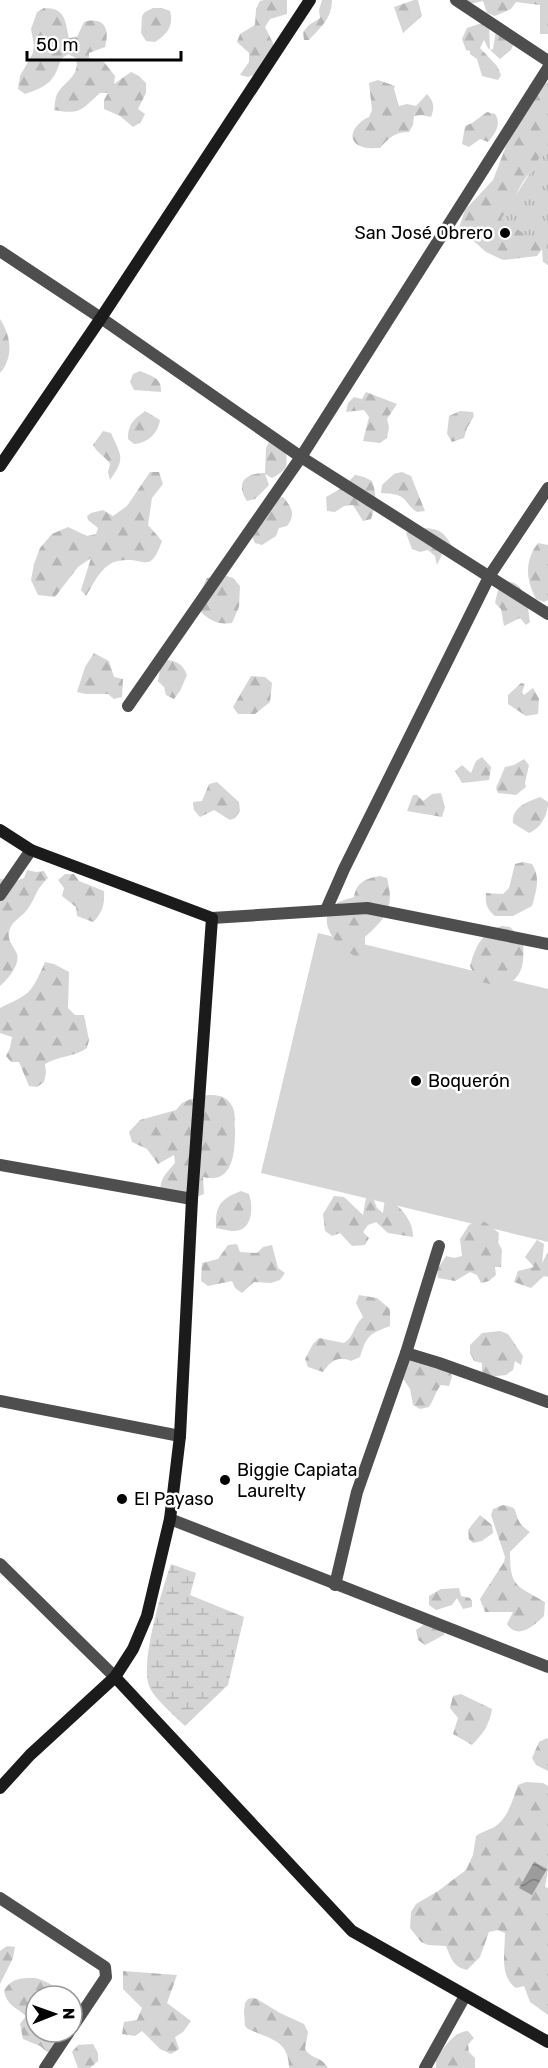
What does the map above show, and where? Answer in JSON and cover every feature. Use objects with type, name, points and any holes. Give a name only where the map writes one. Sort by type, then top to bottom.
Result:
[{"type":"street","points":[[0,466],[101,318],[310,0]]},
{"type":"street","points":[[456,0],[548,61]]},
{"type":"street","points":[[128,706],[301,457],[548,68]]},
{"type":"street","points":[[0,250],[301,457],[490,575],[548,614]]},
{"type":"street","points":[[326,910],[344,869],[490,575],[548,488]]},
{"type":"street","points":[[0,830],[31,850],[212,918],[367,908],[547,942]]},
{"type":"street","points":[[0,895],[31,850]]},
{"type":"street","points":[[0,1788],[30,1755],[115,1677],[133,1650],[147,1616],[170,1519],[180,1436],[192,1199],[212,918]]},
{"type":"street","points":[[0,1165],[192,1199]]},
{"type":"street","points":[[335,1585],[357,1492],[406,1353],[439,1246]]},
{"type":"street","points":[[406,1353],[439,1362],[548,1402]]},
{"type":"street","points":[[0,1401],[180,1436]]},
{"type":"street","points":[[170,1519],[548,1667]]},
{"type":"street","points":[[0,1564],[115,1677],[352,1931],[548,2042]]},
{"type":"street","points":[[0,1899],[105,1967],[106,1977],[84,2010]]},
{"type":"street","points":[[425,2068],[465,1996]]},
{"type":"street","points":[[45,2068],[61,2044]]},
{"type":"green space","points":[[287,0],[287,14],[270,19],[265,27],[273,43],[273,51],[256,74],[248,77],[240,75],[249,62],[249,53],[237,42],[240,34],[255,25],[256,9],[260,1]]},
{"type":"green space","points":[[322,0],[332,0],[328,17],[309,40],[304,40],[303,32],[320,18],[319,10]]},
{"type":"green space","points":[[418,0],[422,16],[403,33],[394,7]]},
{"type":"green space","points":[[465,0],[548,0],[548,34],[540,34],[540,5],[516,2],[511,9],[495,16],[487,13],[483,1],[470,4]]},
{"type":"green space","points":[[44,8],[61,13],[69,38],[77,37],[84,22],[97,21],[104,26],[107,35],[105,47],[89,53],[89,58],[104,62],[115,76],[114,84],[131,72],[146,83],[146,93],[138,109],[145,114],[141,122],[133,127],[120,116],[104,109],[104,100],[108,93],[100,93],[80,110],[70,112],[54,110],[58,93],[76,69],[76,58],[68,54],[61,59],[53,78],[45,85],[25,94],[18,89],[20,76],[33,53],[31,29],[37,12]]},
{"type":"green space","points":[[153,8],[170,11],[171,16],[168,29],[155,42],[146,41],[141,33],[142,16]]},
{"type":"green space","points":[[485,22],[489,24],[490,50],[484,40],[480,48],[497,66],[501,75],[498,80],[482,76],[477,59],[466,50],[462,39],[467,28]]},
{"type":"green space","points":[[496,30],[515,40],[511,50],[500,59],[490,50],[493,49]]},
{"type":"green space","points":[[378,80],[395,86],[399,106],[407,104],[416,106],[427,94],[432,102],[433,110],[431,117],[414,116],[409,132],[392,136],[380,148],[365,148],[355,143],[353,135],[357,126],[369,117],[372,110],[369,83]]},
{"type":"green space","points":[[548,82],[548,157],[526,178],[513,204],[548,242],[548,265],[543,262],[542,249],[537,256],[503,260],[486,252],[459,228],[465,210],[493,180],[521,113],[543,84]]},
{"type":"green space","points":[[487,112],[495,114],[498,121],[497,129],[491,139],[488,142],[480,139],[469,147],[462,144],[465,126]]},
{"type":"green space","points":[[548,144],[548,249],[501,219]]},
{"type":"green space","points":[[0,319],[9,339],[9,353],[0,373]]},
{"type":"green space","points":[[140,371],[158,381],[161,392],[134,390],[130,382],[133,374]]},
{"type":"green space","points":[[366,392],[397,404],[387,419],[389,427],[387,438],[380,443],[363,441],[369,417],[364,410],[346,412],[348,403],[354,397],[362,399]]},
{"type":"green space","points":[[145,411],[160,420],[159,425],[148,439],[134,444],[128,439],[130,426]]},
{"type":"green space","points":[[460,411],[473,412],[474,416],[464,438],[452,442],[447,434],[449,416]]},
{"type":"green space","points":[[103,431],[111,433],[120,457],[118,467],[110,480],[108,472],[110,464],[93,445]]},
{"type":"green space","points":[[270,440],[286,449],[286,467],[272,478],[265,474],[269,485],[255,499],[247,501],[242,484],[247,477],[265,473],[266,448]]},
{"type":"green space","points":[[150,472],[159,472],[163,484],[152,498],[148,525],[162,541],[153,558],[149,562],[127,560],[112,563],[99,575],[86,596],[81,590],[91,558],[78,567],[55,597],[38,595],[31,580],[34,564],[40,548],[52,534],[68,527],[87,536],[96,534],[98,528],[88,520],[87,516],[103,510],[113,516],[127,506]]},
{"type":"green space","points":[[402,472],[411,476],[425,511],[417,512],[398,495],[381,493],[382,485],[394,474]]},
{"type":"green space","points":[[355,475],[372,481],[375,500],[371,519],[363,521],[353,505],[344,506],[335,512],[327,511],[326,497],[342,488]]},
{"type":"green space","points":[[283,497],[292,511],[290,522],[287,526],[279,528],[276,536],[262,545],[255,543],[251,535],[275,498]]},
{"type":"green space","points":[[414,528],[434,529],[443,533],[454,550],[444,550],[437,565],[435,556],[428,550],[420,552],[412,549],[406,533]]},
{"type":"green space","points":[[538,543],[548,545],[548,600],[544,602],[536,599],[530,585],[528,571],[530,557]]},
{"type":"green space","points":[[224,575],[233,578],[240,586],[239,607],[232,623],[214,622],[200,611],[199,594],[207,578]]},
{"type":"green space","points":[[506,581],[518,585],[525,595],[530,622],[526,625],[520,618],[504,626],[501,609],[495,603],[499,586]]},
{"type":"green space","points":[[94,653],[109,661],[114,677],[123,679],[122,697],[114,699],[108,694],[77,692],[85,667]]},
{"type":"green space","points":[[168,660],[180,664],[187,675],[174,699],[166,695],[164,687],[158,681],[161,664]]},
{"type":"green space","points":[[251,676],[265,677],[272,683],[270,702],[255,714],[238,714],[233,707]]},
{"type":"green space","points":[[521,683],[525,684],[522,692],[524,695],[533,688],[539,699],[538,714],[526,716],[508,704],[508,695]]},
{"type":"green space","points":[[482,757],[491,767],[489,780],[462,783],[455,771],[462,765],[471,773],[476,761]]},
{"type":"green space","points":[[524,759],[529,765],[526,787],[516,795],[498,793],[496,788],[505,767]]},
{"type":"green space","points":[[217,782],[239,802],[240,811],[235,818],[230,820],[214,810],[200,817],[194,810],[193,802],[202,801],[209,784]]},
{"type":"green space","points":[[441,793],[445,807],[442,817],[407,811],[413,795],[417,795],[423,801],[432,794]]},
{"type":"green space","points":[[540,797],[548,802],[547,812],[540,824],[529,833],[513,823],[513,817],[522,806]]},
{"type":"green space","points":[[523,862],[532,864],[535,869],[537,885],[532,906],[513,916],[495,916],[487,906],[486,893],[503,894],[509,888],[515,864]]},
{"type":"green space","points":[[27,870],[44,871],[48,878],[40,886],[27,910],[10,928],[9,938],[17,954],[17,963],[10,976],[0,986],[0,879],[16,881],[24,878]]},
{"type":"green space","points":[[65,874],[74,874],[79,881],[104,891],[102,908],[99,916],[93,922],[77,916],[76,907],[62,896],[64,888],[58,880]]},
{"type":"green space","points":[[380,876],[387,878],[389,905],[383,918],[365,937],[365,945],[359,958],[344,949],[332,935],[327,919],[329,911],[336,904],[354,897],[362,882]]},
{"type":"green space","points":[[502,926],[510,927],[523,940],[522,968],[516,978],[503,987],[477,981],[470,966],[474,953],[484,936]]},
{"type":"green space","name":"Boquerón","points":[[318,933],[548,989],[548,1242],[261,1173]]},
{"type":"green space","points":[[45,962],[69,972],[68,1008],[75,1015],[84,1015],[89,1040],[87,1048],[82,1051],[45,1064],[44,1082],[37,1087],[29,1086],[19,1062],[11,1062],[6,1056],[12,1037],[0,1033],[0,1008],[18,999],[33,987]]},
{"type":"green space","points":[[208,1095],[225,1098],[233,1108],[235,1138],[231,1164],[221,1176],[203,1177],[204,1194],[184,1202],[166,1201],[162,1196],[161,1186],[164,1176],[175,1163],[174,1155],[158,1164],[147,1149],[132,1142],[129,1132],[140,1120],[176,1110],[182,1103]]},
{"type":"green space","points":[[241,1191],[249,1194],[251,1200],[250,1219],[247,1224],[238,1231],[216,1228],[220,1204]]},
{"type":"green space","points":[[334,1196],[344,1197],[363,1215],[366,1198],[374,1200],[377,1208],[383,1213],[385,1198],[390,1200],[408,1219],[413,1237],[388,1233],[376,1222],[368,1225],[363,1232],[369,1238],[365,1245],[352,1246],[340,1233],[332,1236],[325,1231],[323,1214]]},
{"type":"green space","points":[[476,1221],[485,1222],[499,1233],[498,1242],[502,1250],[501,1267],[495,1267],[496,1275],[489,1281],[481,1283],[477,1275],[470,1272],[455,1281],[438,1278],[437,1270],[446,1256],[454,1258],[462,1256],[460,1239],[469,1225]]},
{"type":"green space","points":[[537,1240],[544,1244],[542,1263],[548,1252],[548,1277],[544,1276],[531,1288],[514,1282],[518,1271],[534,1267],[525,1257]]},
{"type":"green space","points":[[237,1244],[240,1252],[257,1253],[263,1247],[272,1245],[278,1268],[285,1273],[280,1280],[271,1283],[254,1282],[242,1293],[235,1288],[232,1281],[208,1286],[201,1281],[202,1263],[218,1259],[228,1245]]},
{"type":"green space","points":[[359,1295],[377,1298],[390,1309],[390,1326],[370,1336],[360,1357],[351,1361],[335,1360],[323,1372],[308,1367],[305,1359],[319,1338],[344,1343],[350,1337],[363,1317],[356,1303]]},
{"type":"green space","points":[[500,1331],[508,1334],[523,1356],[521,1365],[515,1361],[513,1370],[506,1375],[488,1377],[482,1372],[482,1363],[474,1361],[470,1353],[470,1345],[482,1333]]},
{"type":"green space","points":[[405,1358],[449,1368],[452,1377],[449,1386],[441,1385],[429,1407],[420,1409],[413,1405],[410,1389],[400,1374]]},
{"type":"green space","points":[[503,1505],[514,1508],[521,1524],[530,1532],[510,1552],[513,1579],[521,1588],[545,1602],[544,1616],[531,1627],[521,1631],[511,1629],[507,1624],[513,1612],[485,1612],[480,1599],[504,1562],[505,1557],[491,1515],[493,1509]]},
{"type":"green space","points":[[480,1515],[492,1525],[493,1533],[482,1541],[473,1543],[469,1539],[468,1530]]},
{"type":"green space","points":[[171,1564],[196,1573],[190,1595],[244,1617],[228,1685],[185,1726],[156,1697],[147,1677],[149,1645]]},
{"type":"green space","points":[[459,1588],[461,1596],[470,1598],[472,1607],[463,1609],[457,1598],[452,1605],[436,1610],[429,1605],[429,1596],[441,1589]]},
{"type":"green space","points":[[426,1623],[445,1627],[444,1635],[425,1645],[418,1640],[416,1630]]},
{"type":"green space","points":[[461,1694],[492,1709],[485,1729],[472,1745],[453,1734],[458,1718],[450,1708],[453,1696]]},
{"type":"green space","points":[[547,1738],[548,1771],[536,1765],[532,1758],[539,1742]]},
{"type":"green space","points":[[526,1782],[543,1783],[548,1786],[548,1869],[545,1887],[548,1888],[548,2015],[530,2002],[524,1986],[516,1988],[507,1977],[504,1963],[505,1933],[498,1930],[489,1932],[480,1957],[467,1970],[456,1964],[446,1946],[428,1945],[421,1942],[410,1928],[411,1912],[416,1904],[466,1870],[473,1855],[476,1836],[495,1827],[505,1817],[518,1785]]},
{"type":"green space","points":[[7,1946],[15,1947],[13,1958],[0,1984],[0,1951]]},
{"type":"green space","points":[[123,1971],[177,1975],[167,2003],[191,2021],[183,2032],[175,2037],[179,2049],[171,2054],[160,2049],[142,2031],[135,2036],[122,2034],[124,2022],[137,2020],[142,2008],[123,1989]]},
{"type":"green space","points":[[25,1978],[35,1978],[49,1984],[24,1984],[24,2014],[10,2003],[4,1991],[10,1983]]},
{"type":"green space","points":[[253,1998],[304,2024],[308,2032],[305,2049],[328,2068],[289,2068],[286,2052],[282,2046],[271,2038],[245,2026],[245,2003],[248,1999]]},
{"type":"green space","points":[[24,2019],[24,2039],[23,2039],[20,2024]]},
{"type":"green space","points":[[468,2031],[474,2038],[468,2044],[469,2052],[475,2058],[475,2068],[436,2068],[436,2058],[446,2045],[458,2034]]},
{"type":"green space","points":[[35,2044],[64,2044],[63,2047],[47,2052]]},
{"type":"green space","points":[[93,2044],[98,2053],[98,2061],[90,2068],[78,2068],[72,2052],[78,2045]]},
{"type":"water","points":[[534,1862],[547,1869],[532,1895],[519,1888]]},
{"type":"place","name":"San José Obrero","points":[[505,233]]},
{"type":"place","name":"Boquerón","points":[[416,1081]]},
{"type":"place","name":"Biggie Capiata Laurelty","points":[[225,1480]]},
{"type":"place","name":"El Payaso","points":[[122,1499]]}]
